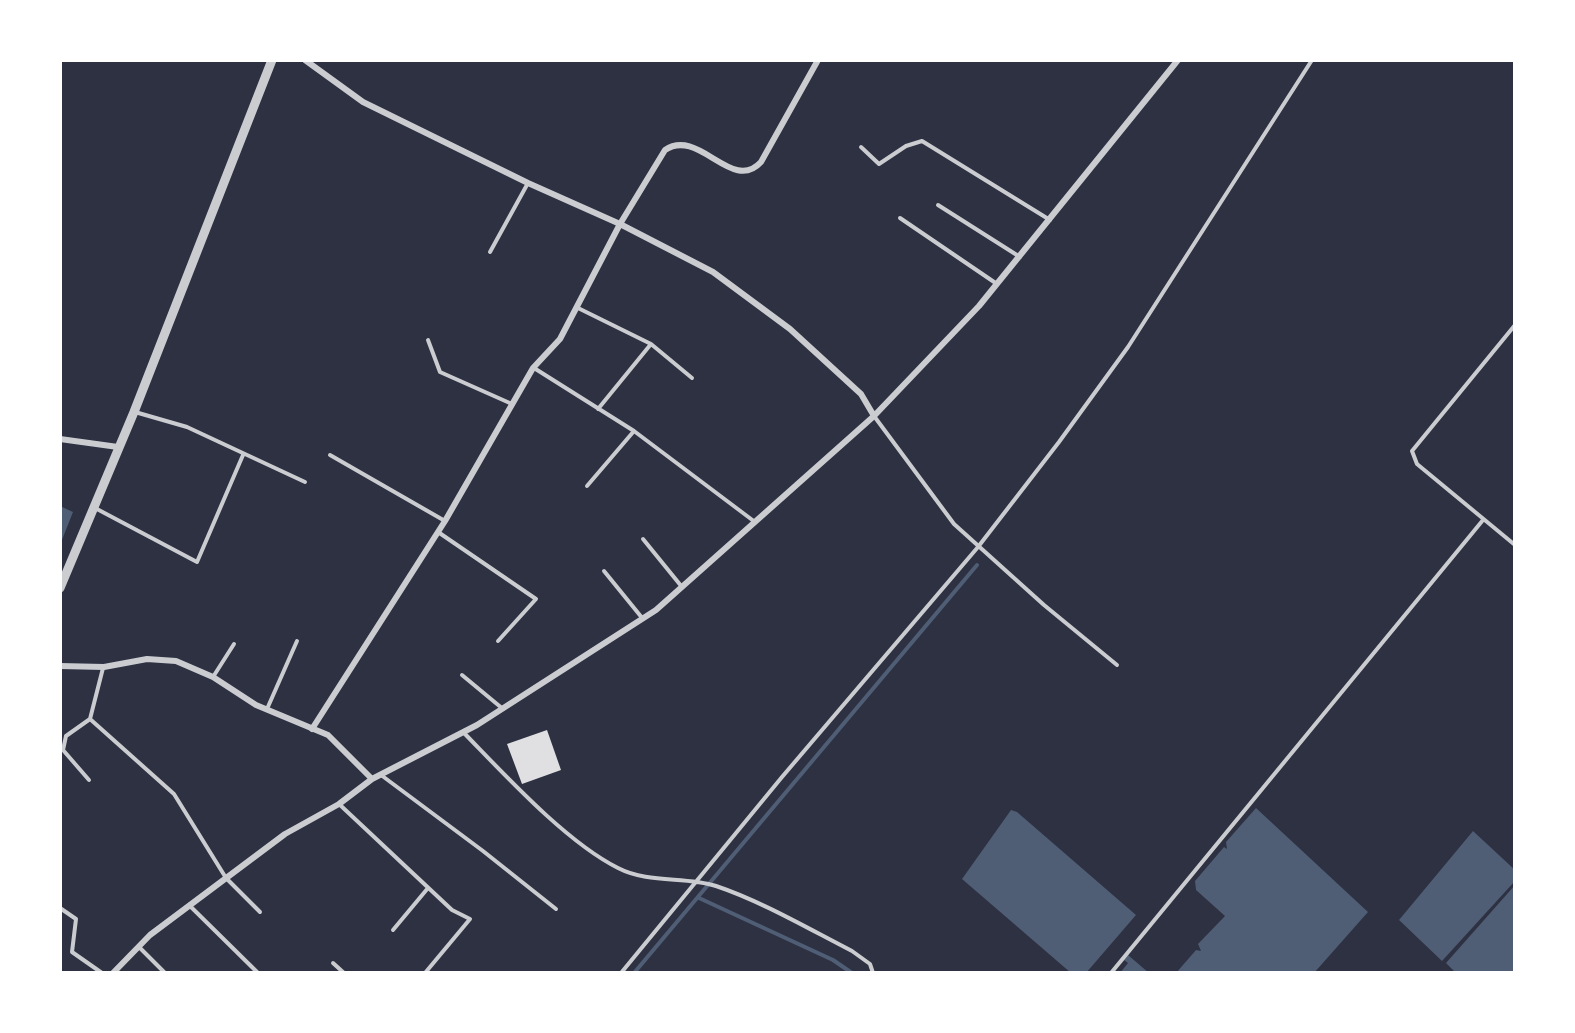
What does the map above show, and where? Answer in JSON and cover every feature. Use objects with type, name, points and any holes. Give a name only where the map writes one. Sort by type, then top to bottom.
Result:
[{"type":"street","points":[[60,588],[134,412],[272,60]]},
{"type":"street","points":[[305,60],[363,102],[528,183],[620,224],[713,272],[790,329],[861,394],[874,416]]},
{"type":"street","points":[[312,729],[445,521],[533,368],[560,339],[620,224],[665,150],[673,145],[692,146],[733,169],[744,172],[753,170],[760,162],[818,60]]},
{"type":"street","points":[[113,973],[139,946],[285,834],[339,804],[372,779],[463,733],[504,709],[643,619],[682,587],[874,416],[997,284],[1178,60]]},
{"type":"street","points":[[60,439],[118,447]]},
{"type":"street","points":[[60,666],[104,667],[147,659],[176,661],[213,677],[267,709],[328,735],[372,779]]},
{"type":"lane","points":[[621,973],[978,548],[1128,347],[1312,60]]},
{"type":"lane","points":[[861,147],[879,164],[906,146],[922,141],[1050,220]]},
{"type":"lane","points":[[490,252],[528,183]]},
{"type":"lane","points":[[938,205],[1020,257]]},
{"type":"lane","points":[[900,218],[997,284]]},
{"type":"lane","points":[[578,308],[651,344],[692,378]]},
{"type":"lane","points":[[1515,325],[1412,451],[1417,464],[1515,544]]},
{"type":"lane","points":[[428,340],[440,372],[512,404]]},
{"type":"lane","points":[[598,409],[651,344]]},
{"type":"lane","points":[[533,368],[634,431],[755,522]]},
{"type":"lane","points":[[134,412],[188,427],[243,455],[305,482]]},
{"type":"lane","points":[[874,416],[954,524],[978,548],[1117,665]]},
{"type":"lane","points":[[587,486],[634,431]]},
{"type":"lane","points":[[94,508],[197,562],[243,455]]},
{"type":"lane","points":[[330,456],[445,521]]},
{"type":"lane","points":[[1111,973],[1483,520]]},
{"type":"lane","points":[[438,532],[536,599],[498,640]]},
{"type":"lane","points":[[643,539],[682,587]]},
{"type":"lane","points":[[604,571],[643,619]]},
{"type":"lane","points":[[267,709],[297,641]]},
{"type":"lane","points":[[213,677],[234,644]]},
{"type":"lane","points":[[89,780],[63,750],[66,736],[90,719],[104,667]]},
{"type":"lane","points":[[462,675],[504,709]]},
{"type":"lane","points":[[90,719],[174,794],[226,878],[260,912]]},
{"type":"lane","points":[[463,733],[518,788],[583,845],[619,869],[669,882],[696,882],[715,886],[852,951],[870,964],[873,973]]},
{"type":"lane","points":[[380,775],[483,850],[555,909]]},
{"type":"lane","points":[[339,804],[452,910],[470,919],[425,973]]},
{"type":"lane","points":[[393,930],[428,888]]},
{"type":"lane","points":[[190,906],[258,973]]},
{"type":"lane","points":[[60,908],[76,919],[72,952],[102,973]]},
{"type":"lane","points":[[139,946],[165,973]]},
{"type":"lane","points":[[333,963],[344,973]]},
{"type":"water","points":[[60,506],[73,512],[60,545]]},
{"type":"water","points":[[1256,808],[1368,912],[1314,973],[1176,973],[1196,950],[1201,951],[1198,944],[1225,916],[1196,890],[1195,881],[1224,847],[1227,849],[1226,842]]},
{"type":"water","points":[[1011,810],[1017,812],[1136,915],[1086,973],[1071,973],[962,879]]},
{"type":"water","points":[[1473,831],[1515,870],[1515,881],[1442,961],[1399,920]]},
{"type":"water","points":[[1515,885],[1515,973],[1456,973],[1446,963]]},
{"type":"water","points":[[1128,955],[1149,973],[1120,973],[1128,963],[1124,960]]},
{"type":"building","points":[[547,730],[561,770],[522,784],[507,744]]},
{"type":"waterway","points":[[634,973],[977,565]]},
{"type":"waterway","points":[[699,898],[833,960],[852,973]]}]
